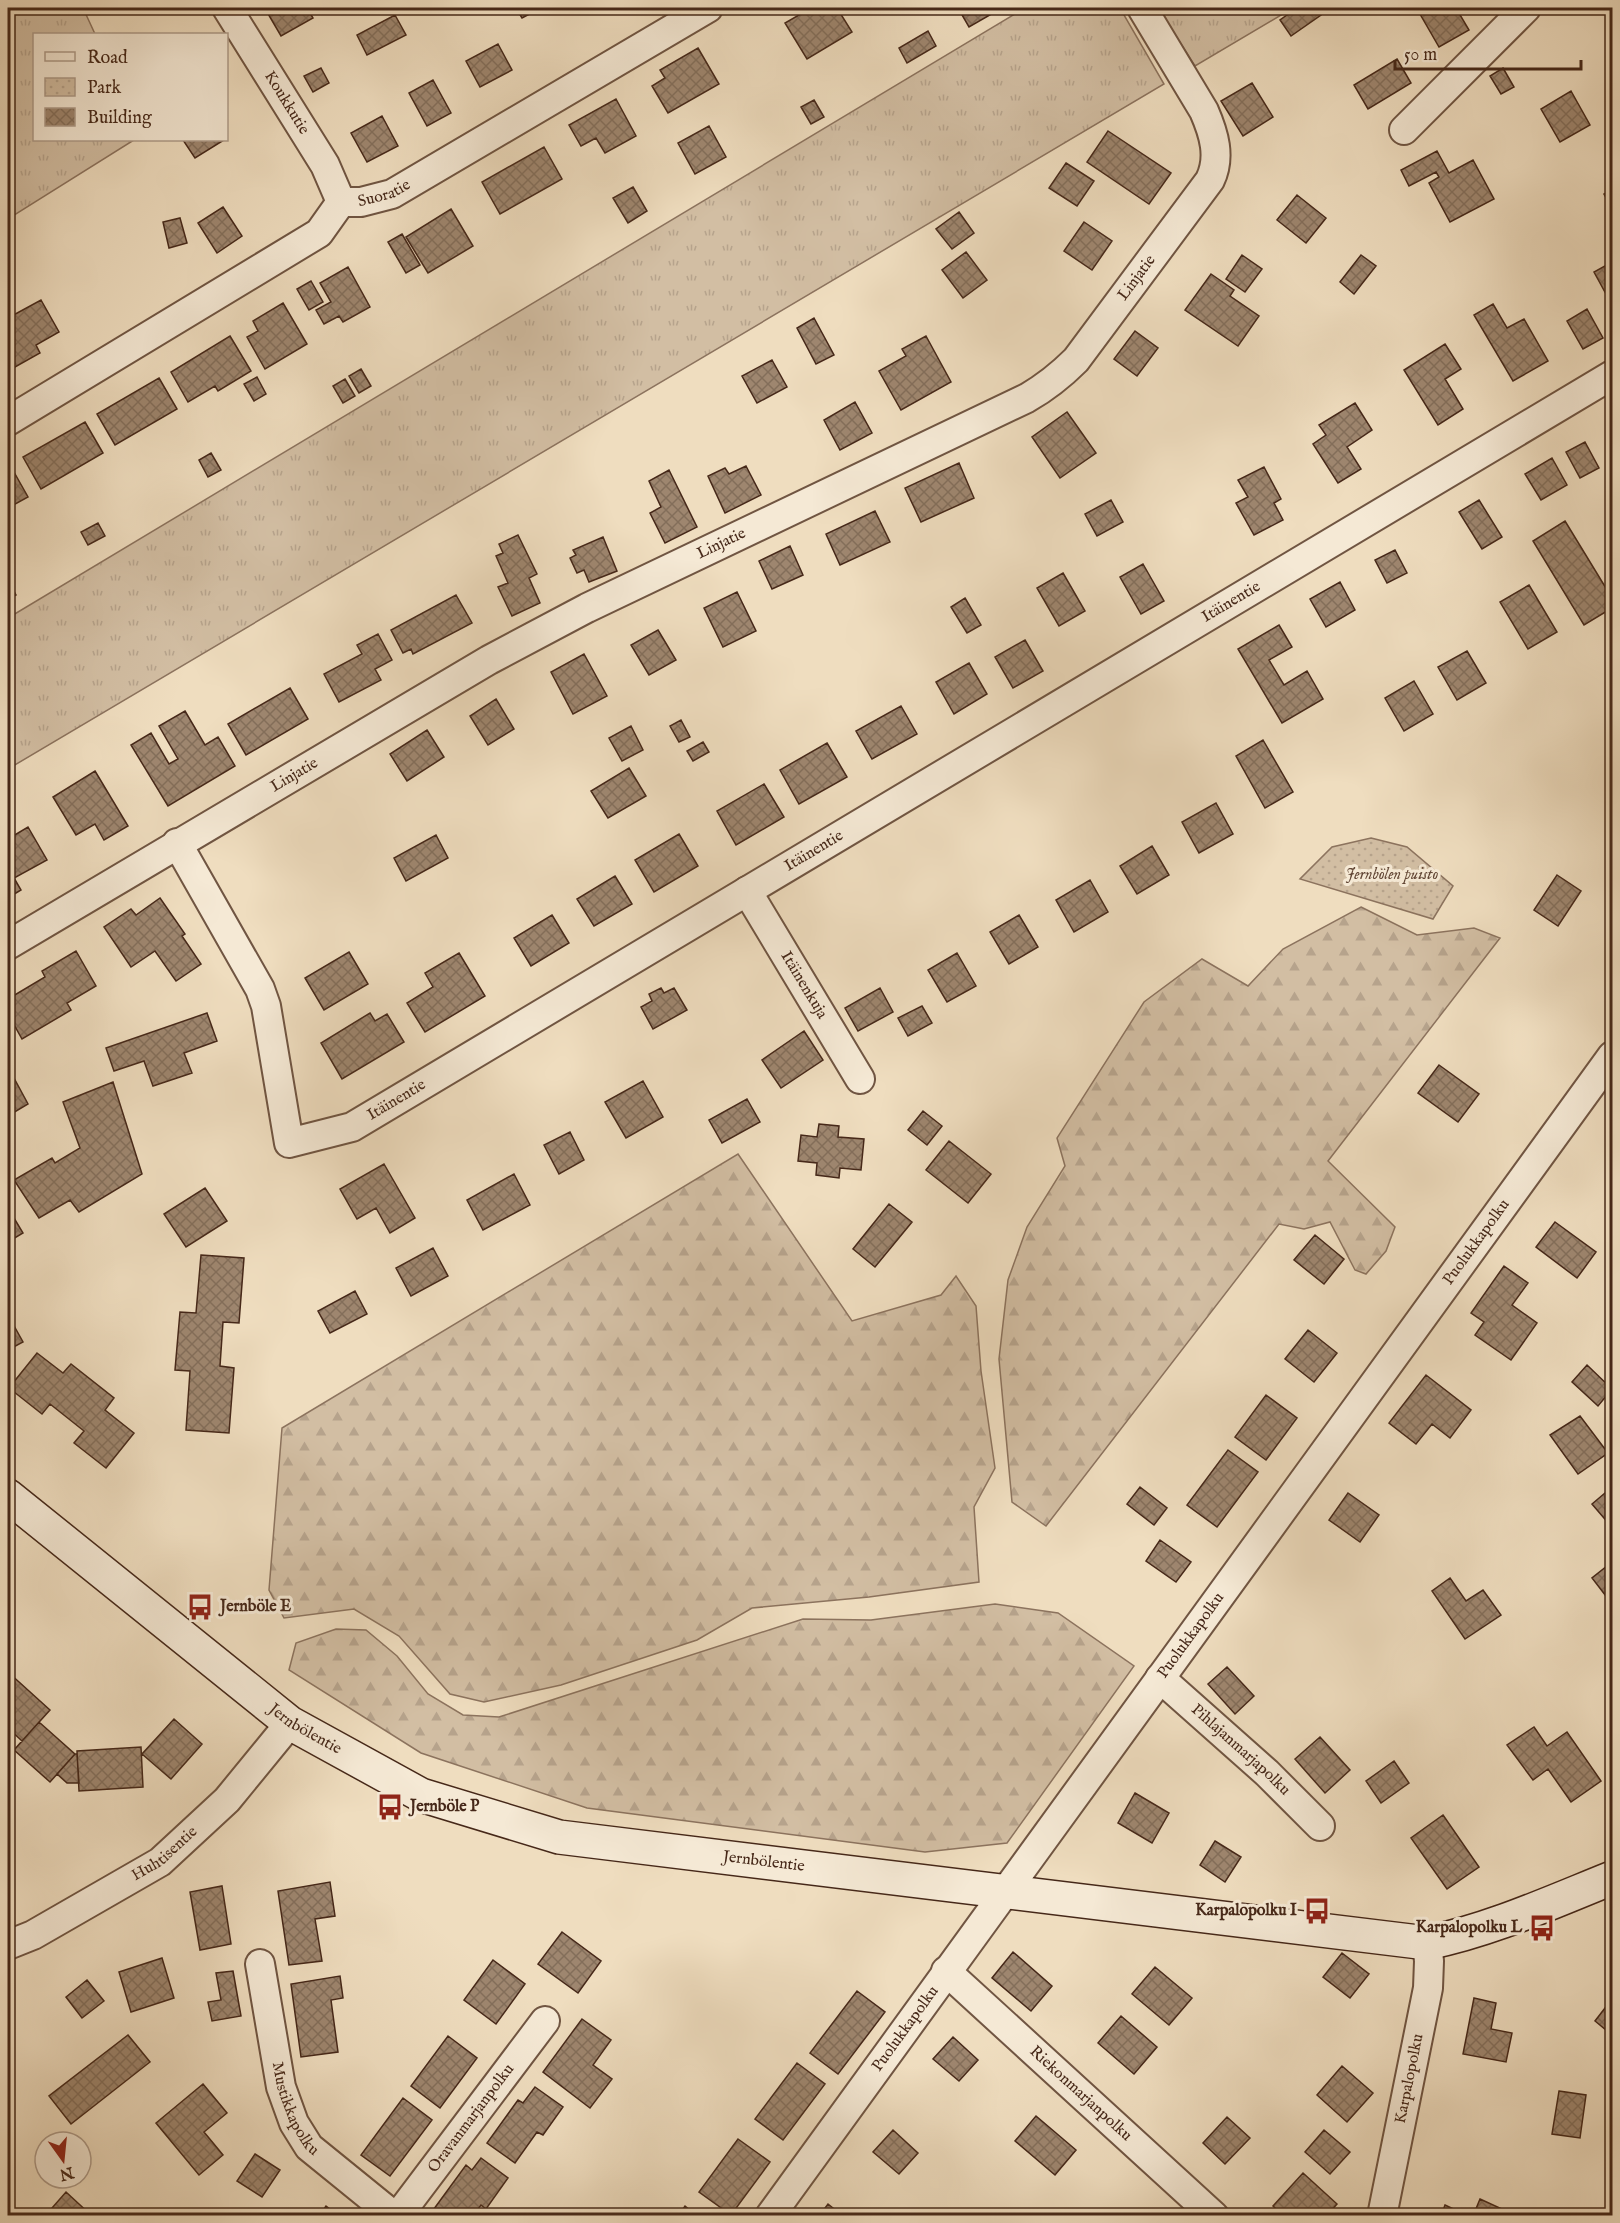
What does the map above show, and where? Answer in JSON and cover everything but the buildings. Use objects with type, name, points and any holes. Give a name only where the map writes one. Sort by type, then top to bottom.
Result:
[{"type":"street","name":"Koukkutie","points":[[227,8],[325,165],[341,202]]},
{"type":"street","name":"Suoratie","points":[[8,421],[319,233],[341,202],[361,201],[392,194],[708,8]]},
{"type":"street","name":"Linjatie","points":[[8,945],[489,660],[587,608],[1027,398],[1064,373],[1077,360],[1210,180],[1214,171],[1216,160],[1212,129],[1204,111],[1142,8]]},
{"type":"street","points":[[1404,130],[1526,8]]},
{"type":"street","name":"Itäinentie","points":[[177,843],[260,989],[266,1006],[289,1143],[352,1126],[1612,375]]},
{"type":"street","name":"Itäinenkuja","points":[[747,891],[860,1079]]},
{"type":"street","name":"Puolukkapolku","points":[[770,2216],[1612,1056]]},
{"type":"street","name":"Jernbölentie","points":[[8,1496],[290,1723],[421,1795],[559,1837],[1427,1943],[1452,1938],[1491,1925],[1612,1878]]},
{"type":"street","name":"Pihlajanmarjapolku","points":[[1160,1678],[1267,1773],[1320,1826]]},
{"type":"street","name":"Huhtisentie","points":[[8,1945],[43,1929],[160,1862],[227,1800],[290,1723]]},
{"type":"street","name":"Karpalopolku","points":[[1382,2216],[1428,1988],[1427,1943]]},
{"type":"street","name":"Mustikkapolku","points":[[260,1964],[281,2087],[294,2123],[309,2146],[396,2216]]},
{"type":"street","name":"Riekonmarjanpolku","points":[[946,1971],[1214,2216]]},
{"type":"street","name":"Oravanmarjanpolku","points":[[396,2216],[545,2021]]},
{"type":"green space","points":[[8,8],[83,8],[95,33],[33,33],[33,141],[132,141],[8,219]]},
{"type":"green space","points":[[1025,8],[1120,8],[1164,84],[8,769],[8,618]]},
{"type":"green space","points":[[1158,8],[1293,8],[1195,66]]},
{"type":"green space","name":"Jernbölen puisto","points":[[1371,838],[1407,847],[1453,886],[1433,919],[1300,879],[1332,847]]},
{"type":"green space","points":[[1361,907],[1417,935],[1474,928],[1500,938],[1328,1161],[1395,1227],[1386,1251],[1366,1274],[1355,1270],[1330,1222],[1304,1229],[1279,1224],[1046,1526],[1012,1502],[999,1359],[1008,1280],[1027,1227],[1065,1166],[1057,1138],[1144,1002],[1202,959],[1248,986],[1283,949]]},
{"type":"green space","points":[[738,1154],[852,1321],[941,1295],[956,1276],[976,1306],[981,1371],[995,1468],[974,1507],[979,1582],[869,1597],[752,1608],[697,1640],[561,1685],[484,1702],[450,1694],[399,1636],[354,1609],[284,1618],[269,1590],[282,1428]]},
{"type":"green space","points":[[995,1604],[1058,1613],[1134,1666],[1007,1843],[925,1852],[587,1808],[421,1753],[289,1670],[296,1643],[336,1629],[366,1630],[397,1656],[428,1694],[463,1715],[499,1717],[803,1619],[871,1620]]},
{"type":"place","name":"Jernböle E","points":[[200,1607]]},
{"type":"place","name":"Jernböle P","points":[[390,1807]]},
{"type":"place","name":"Karpalopolku I","points":[[1317,1911]]},
{"type":"place","name":"Karpalopolku L","points":[[1542,1928]]}]
